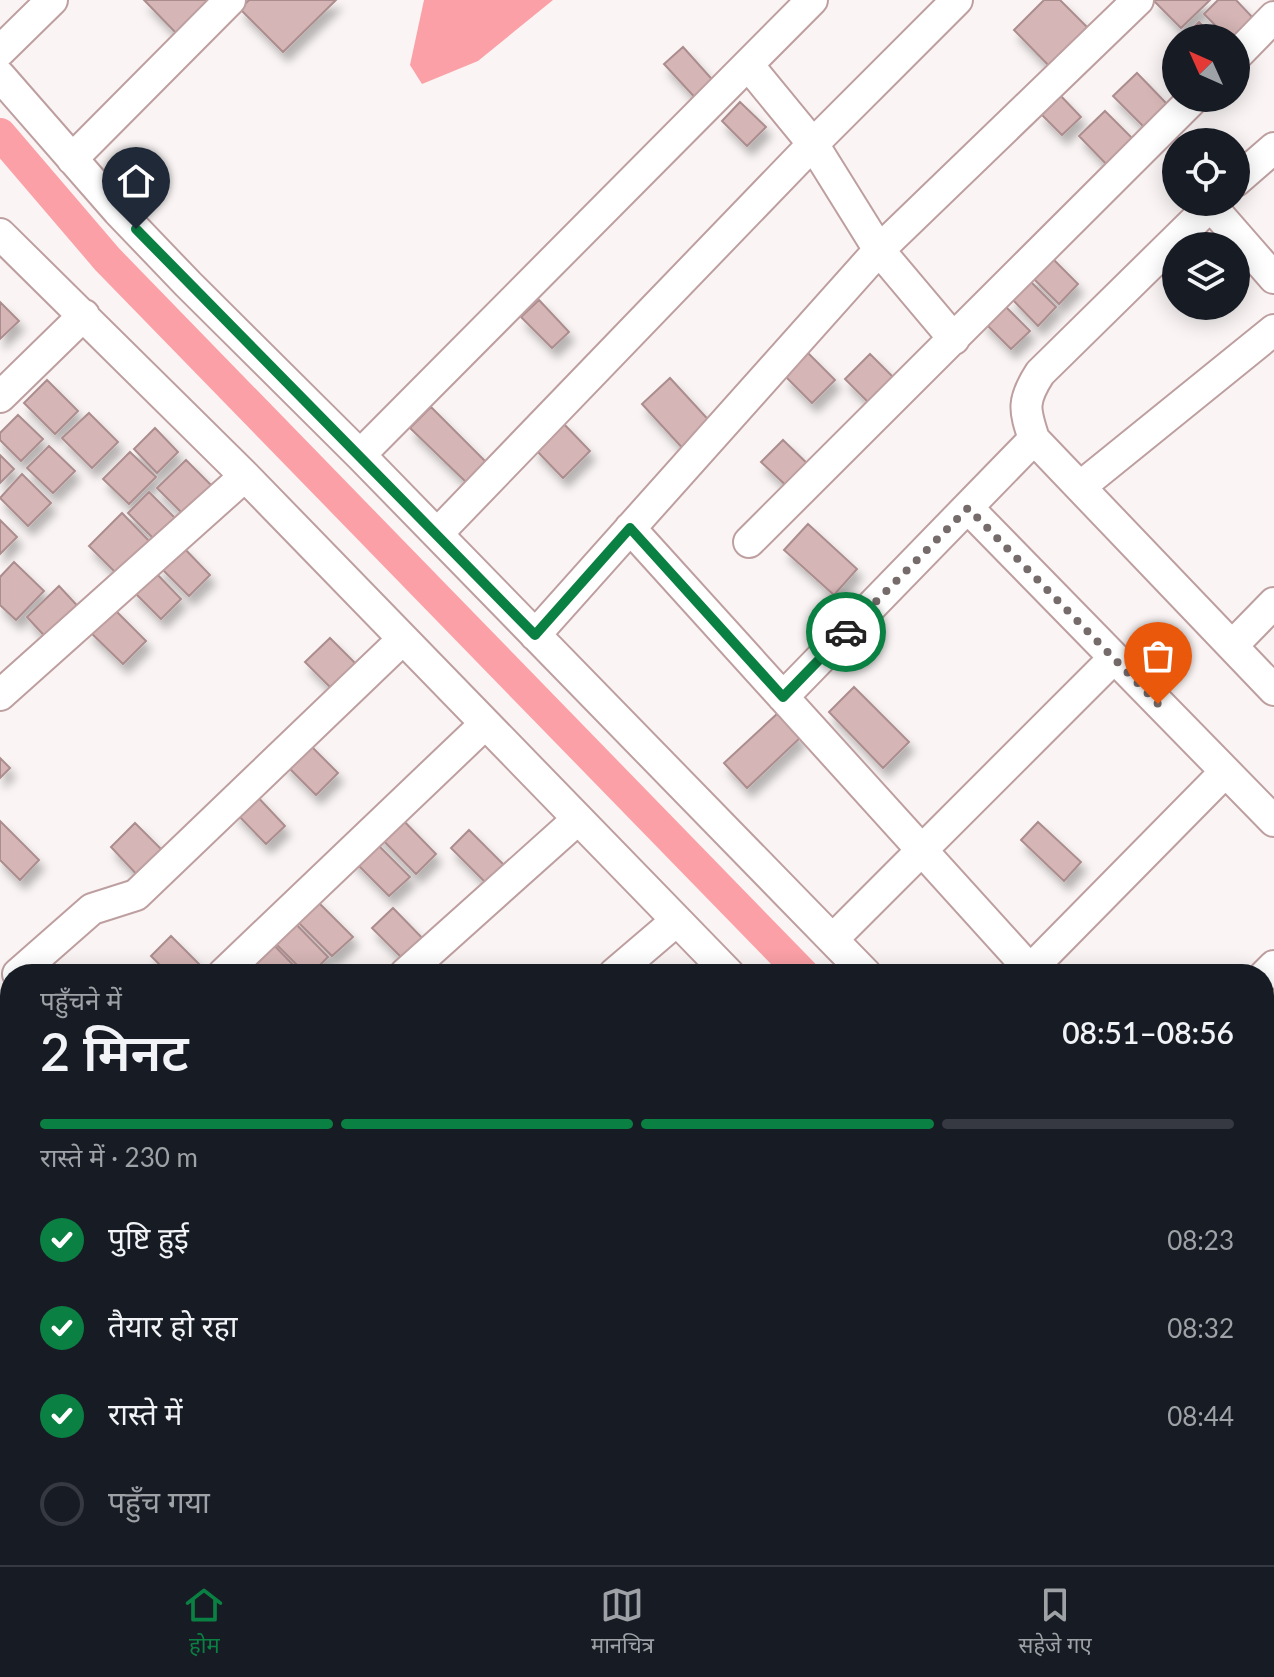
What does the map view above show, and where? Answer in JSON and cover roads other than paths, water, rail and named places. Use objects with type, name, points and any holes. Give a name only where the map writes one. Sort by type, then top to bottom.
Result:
[{"type":"street","points":[[0,51],[52,0]]},
{"type":"street","points":[[72,159],[230,0]]},
{"type":"street","points":[[360,455],[812,0]]},
{"type":"street","points":[[437,534],[813,144],[957,0]]},
{"type":"street","points":[[535,635],[879,250],[1138,0]]},
{"type":"street","points":[[1250,42],[1274,17]]},
{"type":"street","points":[[749,66],[813,144],[879,250],[954,339]]},
{"type":"street","points":[[0,76],[188,284],[360,455],[857,964]]},
{"type":"street","points":[[749,542],[1180,112]]},
{"type":"street","points":[[1250,169],[1274,148]]},
{"type":"street","points":[[1201,216],[1040,373],[1027,393],[1025,411],[1034,439],[1274,690]]},
{"type":"street","points":[[1223,216],[1274,278]]},
{"type":"street","points":[[0,235],[245,476],[719,964]]},
{"type":"street","points":[[0,397],[84,315]]},
{"type":"street","points":[[1080,487],[1274,330]]},
{"type":"street","points":[[783,697],[1034,439]]},
{"type":"street","points":[[0,695],[245,476]]},
{"type":"street","points":[[968,508],[1274,821]]},
{"type":"street","points":[[630,528],[1025,964]]},
{"type":"street","points":[[1232,646],[1274,603]]},
{"type":"street","points":[[29,964],[92,909],[136,895],[403,639]]},
{"type":"street","points":[[833,939],[1113,659]]},
{"type":"street","points":[[233,964],[485,724]]},
{"type":"street","points":[[1040,964],[1225,772]]},
{"type":"street","points":[[416,964],[578,819]]},
{"type":"street","points":[[626,964],[676,921]]},
{"type":"waterway","points":[[0,134],[107,259],[793,964]]}]
